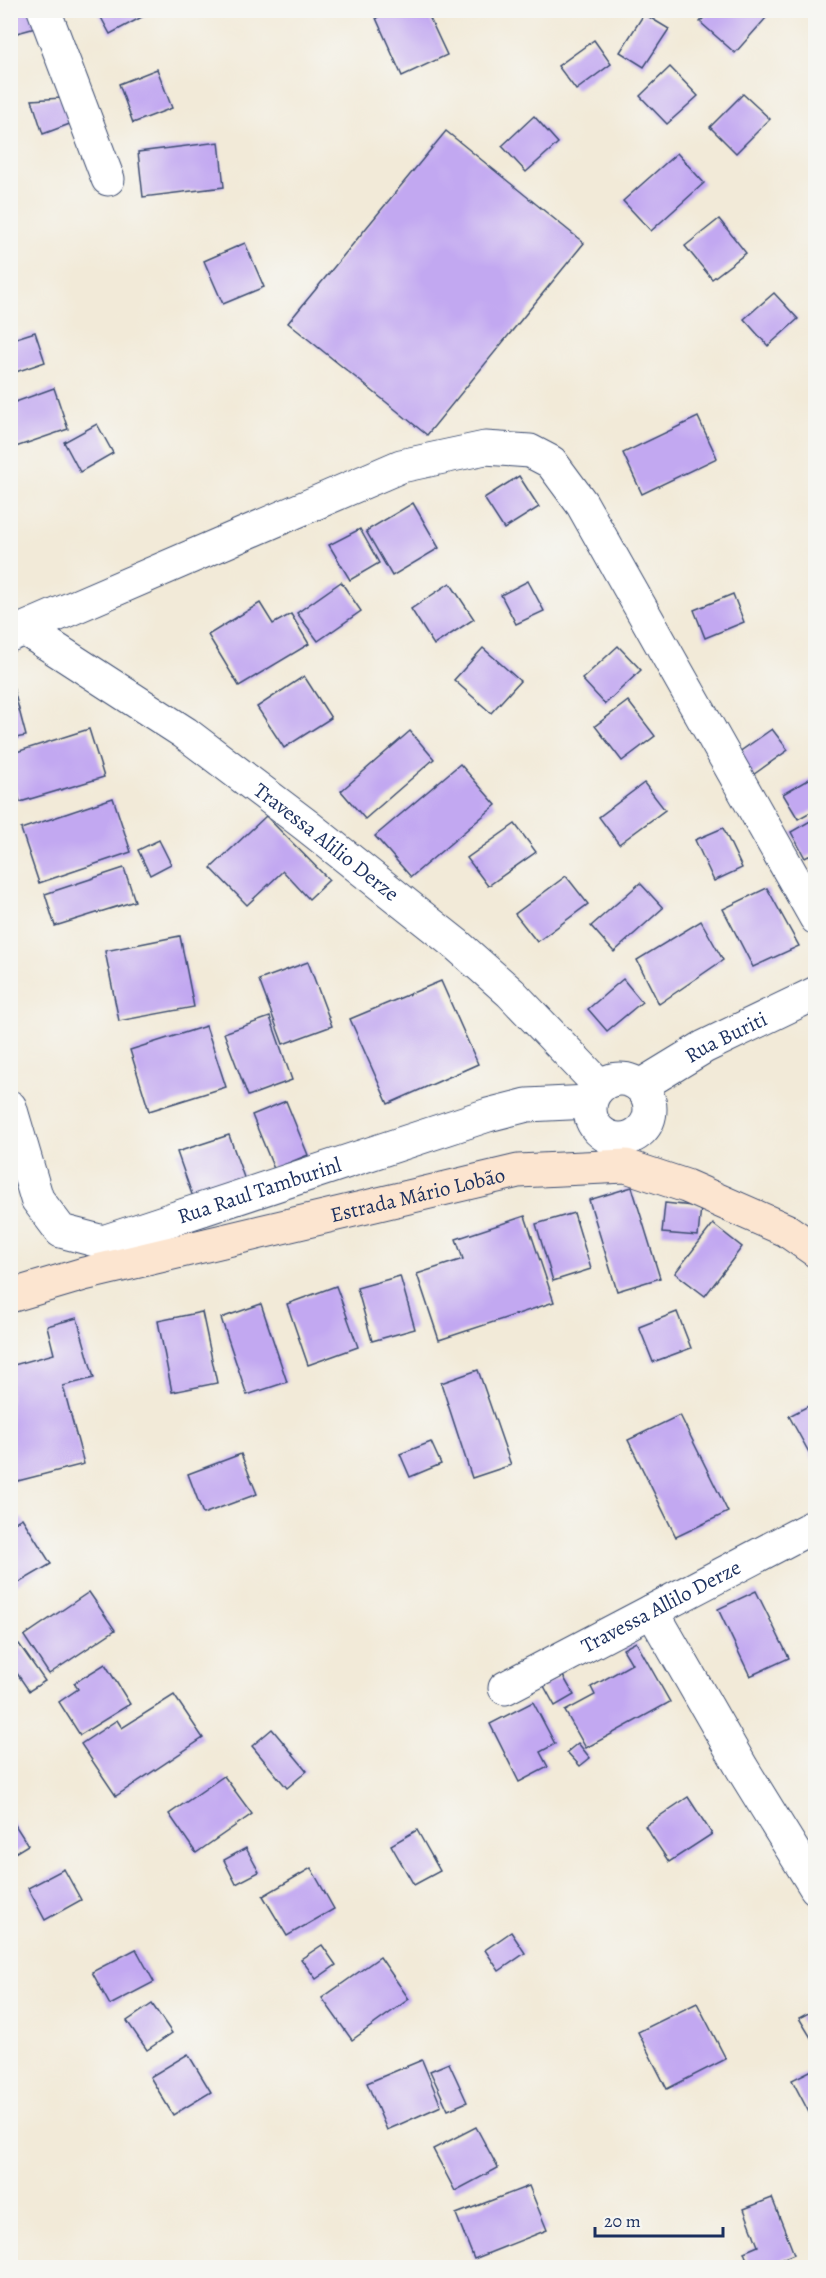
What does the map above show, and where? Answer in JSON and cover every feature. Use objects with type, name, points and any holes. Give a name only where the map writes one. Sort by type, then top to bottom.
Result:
[{"type":"street","points":[[44,10],[108,179]]},
{"type":"street","points":[[18,632],[401,466],[485,448],[530,451],[551,462],[582,504],[816,918]]},
{"type":"street","name":"Travessa Alilio Derze","points":[[18,632],[184,734],[324,839],[458,945],[511,993],[595,1094]]},
{"type":"street","name":"Rua Buriti","points":[[640,1086],[704,1047],[816,993]]},
{"type":"street","points":[[612,1080],[627,1080],[640,1086],[649,1100],[650,1117],[626,1152],[597,1131],[590,1118],[595,1094],[612,1080]]},
{"type":"street","name":"Rua Raul Tamburinl","points":[[10,1107],[37,1199],[61,1231],[103,1242],[488,1115],[527,1105],[595,1094]]},
{"type":"street","name":"Estrada Mário Lobão","points":[[10,1296],[84,1274],[518,1171],[626,1152],[686,1186],[786,1230],[816,1251]]},
{"type":"street","name":"Travessa Allilo Derze","points":[[505,1688],[816,1525]]},
{"type":"street","points":[[652,1611],[742,1768],[816,1888]]},
{"type":"building","points":[[10,10],[34,10],[39,27],[10,35]]},
{"type":"building","points":[[97,10],[155,10],[110,34]]},
{"type":"building","points":[[392,10],[426,10],[447,55],[402,76],[376,18]]},
{"type":"building","points":[[711,10],[773,10],[735,53],[700,22]]},
{"type":"building","points":[[644,14],[669,29],[644,67],[620,52]]},
{"type":"building","points":[[594,40],[611,64],[576,90],[558,66]]},
{"type":"building","points":[[670,67],[698,96],[667,124],[640,96]]},
{"type":"building","points":[[157,69],[172,108],[133,123],[119,84]]},
{"type":"building","points":[[743,94],[770,119],[736,153],[710,127]]},
{"type":"building","points":[[61,98],[75,122],[43,134],[32,100]]},
{"type":"building","points":[[534,116],[558,143],[526,172],[502,146]]},
{"type":"building","points":[[446,131],[584,243],[427,435],[288,323]]},
{"type":"building","points":[[219,142],[224,187],[143,197],[138,152]]},
{"type":"building","points":[[677,153],[704,183],[651,231],[623,201]]},
{"type":"building","points":[[719,219],[746,253],[712,279],[685,246]]},
{"type":"building","points":[[245,243],[264,287],[223,304],[204,261]]},
{"type":"building","points":[[774,293],[798,319],[768,346],[744,319]]},
{"type":"building","points":[[35,332],[45,362],[10,374],[10,340]]},
{"type":"building","points":[[54,388],[68,429],[10,449],[10,404]]},
{"type":"building","points":[[698,417],[717,458],[642,494],[623,453]]},
{"type":"building","points":[[97,424],[113,453],[80,472],[64,442]]},
{"type":"building","points":[[519,476],[539,507],[504,529],[484,498]]},
{"type":"building","points":[[413,503],[439,548],[392,576],[366,531]]},
{"type":"building","points":[[360,529],[379,563],[350,580],[329,545]]},
{"type":"building","points":[[528,581],[544,611],[516,624],[501,595]]},
{"type":"building","points":[[341,582],[361,611],[318,641],[297,613]]},
{"type":"building","points":[[450,583],[474,619],[434,645],[411,609]]},
{"type":"building","points":[[733,594],[744,622],[705,638],[694,610]]},
{"type":"building","points":[[260,603],[273,624],[291,614],[309,644],[239,686],[208,635]]},
{"type":"building","points":[[618,646],[641,670],[605,704],[582,679]]},
{"type":"building","points":[[483,648],[520,681],[491,713],[454,680]]},
{"type":"building","points":[[304,676],[331,718],[284,748],[257,707]]},
{"type":"building","points":[[12,683],[26,736],[10,739],[10,684]]},
{"type":"building","points":[[628,701],[655,736],[622,761],[595,726]]},
{"type":"building","points":[[89,729],[104,777],[20,802],[10,772],[10,754]]},
{"type":"building","points":[[772,729],[788,750],[750,777],[735,755]]},
{"type":"building","points":[[410,731],[434,759],[365,819],[341,791]]},
{"type":"building","points":[[460,764],[496,805],[411,877],[375,836]]},
{"type":"building","points":[[816,775],[816,809],[798,819],[783,794]]},
{"type":"building","points":[[644,783],[665,810],[619,844],[599,817]]},
{"type":"building","points":[[113,798],[131,852],[39,883],[21,829]]},
{"type":"building","points":[[266,816],[329,880],[309,899],[283,871],[247,905],[211,868]]},
{"type":"building","points":[[812,820],[816,826],[816,852],[805,858],[791,832]]},
{"type":"building","points":[[515,824],[536,852],[488,886],[467,858]]},
{"type":"building","points":[[723,828],[742,868],[714,881],[695,840]]},
{"type":"building","points":[[159,840],[171,864],[150,875],[138,850]]},
{"type":"building","points":[[124,868],[135,901],[55,926],[45,894]]},
{"type":"building","points":[[566,876],[588,904],[537,942],[515,914]]},
{"type":"building","points":[[640,883],[663,908],[614,952],[591,926]]},
{"type":"building","points":[[767,888],[799,946],[753,967],[723,909]]},
{"type":"building","points":[[701,921],[723,960],[659,1004],[637,960]]},
{"type":"building","points":[[180,936],[194,1007],[119,1021],[105,951]]},
{"type":"building","points":[[308,962],[332,1026],[283,1044],[259,980]]},
{"type":"building","points":[[623,979],[642,1002],[607,1031],[588,1009]]},
{"type":"building","points":[[441,981],[478,1064],[388,1104],[350,1019]]},
{"type":"building","points":[[270,1017],[292,1080],[248,1096],[224,1033]]},
{"type":"building","points":[[206,1026],[226,1087],[149,1111],[130,1050]]},
{"type":"building","points":[[286,1101],[308,1155],[274,1169],[252,1115]]},
{"type":"building","points":[[229,1135],[247,1186],[195,1203],[177,1152]]},
{"type":"building","points":[[632,1187],[660,1278],[617,1291],[589,1200]]},
{"type":"building","points":[[665,1203],[701,1207],[698,1236],[662,1233]]},
{"type":"building","points":[[574,1213],[591,1269],[553,1281],[536,1224]]},
{"type":"building","points":[[525,1216],[554,1302],[439,1340],[417,1274],[463,1259],[456,1239]]},
{"type":"building","points":[[713,1224],[742,1247],[705,1296],[675,1273]]},
{"type":"building","points":[[400,1276],[415,1329],[372,1341],[357,1288]]},
{"type":"building","points":[[336,1286],[358,1347],[308,1365],[287,1304]]},
{"type":"building","points":[[261,1304],[287,1382],[247,1395],[221,1318]]},
{"type":"building","points":[[202,1312],[217,1383],[172,1392],[158,1321]]},
{"type":"building","points":[[677,1312],[691,1348],[653,1362],[639,1327]]},
{"type":"building","points":[[77,1318],[94,1378],[63,1386],[84,1464],[10,1483],[10,1366],[54,1354],[47,1326]]},
{"type":"building","points":[[478,1370],[511,1465],[472,1478],[441,1383]]},
{"type":"building","points":[[816,1402],[816,1465],[789,1416]]},
{"type":"building","points":[[680,1415],[728,1512],[676,1537],[628,1440]]},
{"type":"building","points":[[431,1442],[441,1464],[410,1477],[400,1454]]},
{"type":"building","points":[[241,1454],[257,1494],[203,1514],[188,1474]]},
{"type":"building","points":[[22,1518],[51,1564],[10,1588],[10,1525]]},
{"type":"building","points":[[756,1591],[789,1658],[750,1676],[718,1609]]},
{"type":"building","points":[[89,1592],[115,1630],[49,1674],[24,1636]]},
{"type":"building","points":[[636,1642],[670,1702],[586,1748],[565,1711],[595,1695],[591,1687],[632,1664],[623,1649]]},
{"type":"building","points":[[19,1644],[45,1681],[29,1691],[10,1663],[10,1650]]},
{"type":"building","points":[[105,1664],[130,1704],[80,1735],[59,1702],[78,1689],[74,1683]]},
{"type":"building","points":[[563,1676],[574,1695],[555,1706],[544,1686]]},
{"type":"building","points":[[174,1695],[203,1738],[116,1796],[81,1744],[117,1720],[122,1728]]},
{"type":"building","points":[[533,1702],[555,1744],[540,1752],[548,1767],[519,1782],[490,1724]]},
{"type":"building","points":[[272,1729],[307,1771],[287,1788],[252,1746]]},
{"type":"building","points":[[578,1743],[590,1758],[580,1766],[567,1752]]},
{"type":"building","points":[[224,1776],[252,1814],[196,1853],[169,1814]]},
{"type":"building","points":[[688,1797],[712,1834],[669,1862],[645,1826]]},
{"type":"building","points":[[10,1817],[28,1845],[10,1856]]},
{"type":"building","points":[[417,1830],[440,1871],[414,1885],[391,1845]]},
{"type":"building","points":[[246,1848],[259,1872],[236,1884],[224,1860]]},
{"type":"building","points":[[311,1868],[334,1909],[287,1936],[263,1896]]},
{"type":"building","points":[[64,1869],[81,1900],[45,1920],[28,1888]]},
{"type":"building","points":[[511,1932],[525,1953],[499,1971],[485,1950]]},
{"type":"building","points":[[322,1945],[336,1965],[316,1979],[301,1959]]},
{"type":"building","points":[[136,1949],[154,1982],[110,2005],[92,1972]]},
{"type":"building","points":[[380,1957],[409,1999],[352,2040],[322,1998]]},
{"type":"building","points":[[697,2003],[726,2059],[667,2089],[638,2032]]},
{"type":"building","points":[[152,2004],[172,2033],[147,2050],[127,2021]]},
{"type":"building","points":[[816,2009],[816,2046],[799,2018]]},
{"type":"building","points":[[188,2054],[211,2092],[173,2115],[150,2077]]},
{"type":"building","points":[[422,2060],[441,2106],[387,2130],[367,2083]]},
{"type":"building","points":[[449,2063],[467,2102],[448,2110],[430,2071]]},
{"type":"building","points":[[816,2068],[816,2116],[812,2118],[792,2080]]},
{"type":"building","points":[[476,2127],[498,2168],[455,2191],[433,2149]]},
{"type":"building","points":[[529,2186],[547,2230],[474,2259],[456,2214]]},
{"type":"building","points":[[772,2198],[794,2254],[759,2268],[750,2268],[744,2252],[758,2246],[744,2209]]}]
